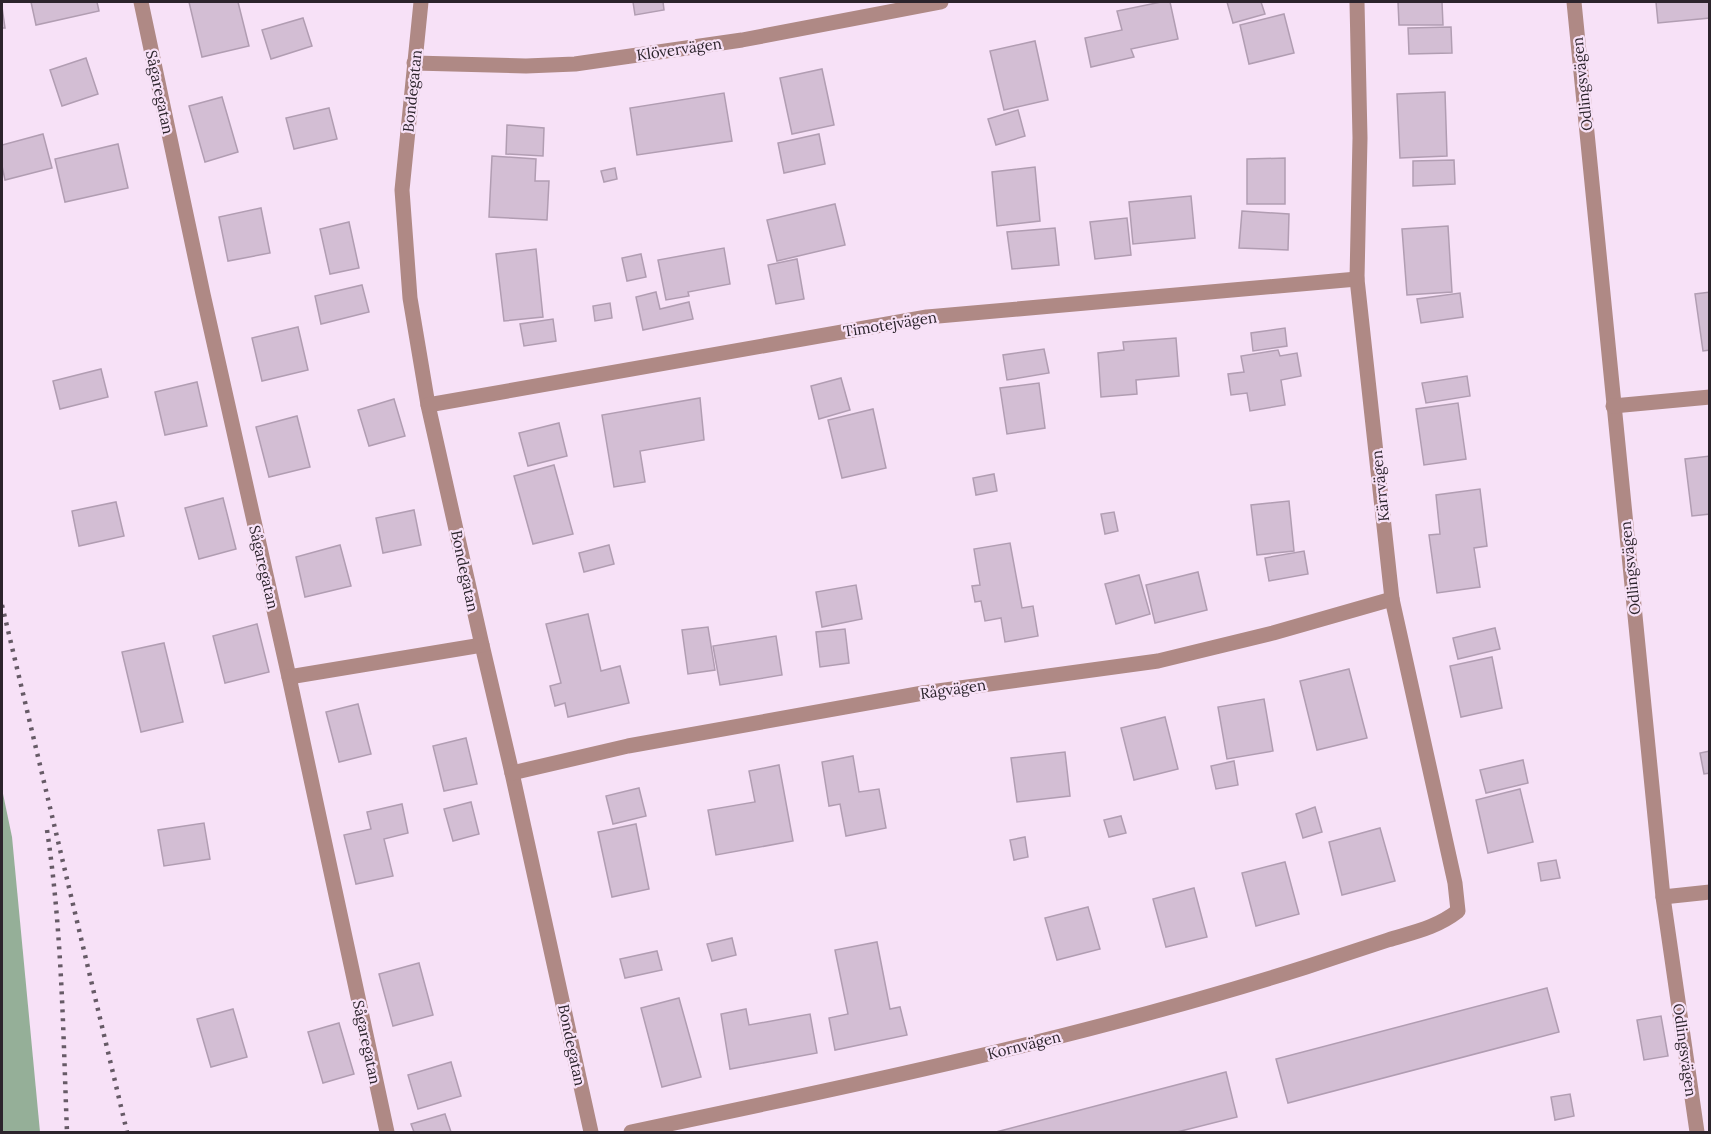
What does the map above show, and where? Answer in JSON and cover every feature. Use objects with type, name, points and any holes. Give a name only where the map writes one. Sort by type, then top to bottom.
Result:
[{"type":"street","name":"Sågaregatan","points":[[141,2],[387,1132]]},
{"type":"street","name":"Bondegatan","points":[[422,2],[402,190],[410,298],[428,405],[591,1132]]},
{"type":"street","name":"Klövervägen","points":[[414,63],[526,66],[574,64],[742,40],[940,2]]},
{"type":"street","name":"Kärrvägen","points":[[1357,2],[1360,138],[1357,279],[1392,599],[1455,883],[1458,910],[1442,923],[1410,933]]},
{"type":"street","name":"Odlingsvägen","points":[[1574,2],[1663,897],[1697,1132]]},
{"type":"street","name":"Timotejvägen","points":[[428,405],[927,317],[1357,279]]},
{"type":"street","points":[[1614,406],[1710,397]]},
{"type":"street","name":"Rågvägen","points":[[512,773],[628,746],[923,693],[1158,661],[1273,633],[1392,599]]},
{"type":"street","points":[[289,676],[482,645]]},
{"type":"street","points":[[1663,897],[1710,892]]},
{"type":"street","name":"Kornvägen","points":[[631,1132],[903,1075],[1104,1025],[1285,973],[1410,933]]},
{"type":"green space","points":[[2,789],[12,837],[40,1132],[2,1132]]},
{"type":"building","points":[[31,2],[97,2],[99,11],[36,25]]},
{"type":"building","points":[[189,2],[238,2],[249,46],[202,57]]},
{"type":"building","points":[[633,2],[663,2],[664,10],[635,15]]},
{"type":"building","points":[[1170,2],[1178,39],[1131,49],[1134,57],[1091,67],[1085,38],[1122,30],[1117,11]]},
{"type":"building","points":[[1227,2],[1261,2],[1265,14],[1233,23]]},
{"type":"building","points":[[1398,2],[1442,2],[1443,25],[1399,25]]},
{"type":"building","points":[[1656,2],[1710,2],[1710,18],[1658,23]]},
{"type":"building","points":[[2,7],[5,28],[2,28]]},
{"type":"building","points":[[1284,14],[1294,53],[1249,64],[1240,25]]},
{"type":"building","points":[[303,18],[312,46],[271,59],[262,30]]},
{"type":"building","points":[[1451,27],[1452,53],[1409,54],[1408,28]]},
{"type":"building","points":[[1035,41],[1048,100],[1004,110],[990,51]]},
{"type":"building","points":[[86,58],[98,94],[62,106],[50,70]]},
{"type":"building","points":[[822,69],[834,125],[792,134],[780,78]]},
{"type":"building","points":[[1445,92],[1447,156],[1400,158],[1397,94]]},
{"type":"building","points":[[724,93],[732,141],[637,155],[630,108]]},
{"type":"building","points":[[222,97],[238,152],[205,162],[189,106]]},
{"type":"building","points":[[329,108],[337,139],[294,149],[286,118]]},
{"type":"building","points":[[1018,110],[1025,136],[996,145],[988,119]]},
{"type":"building","points":[[507,125],[544,128],[543,156],[506,154]]},
{"type":"building","points":[[43,134],[52,168],[5,180],[2,145]]},
{"type":"building","points":[[819,134],[825,164],[784,173],[778,143]]},
{"type":"building","points":[[118,144],[128,188],[65,202],[55,159]]},
{"type":"building","points":[[492,156],[536,159],[535,181],[549,181],[547,220],[489,217]]},
{"type":"building","points":[[1285,158],[1285,204],[1247,204],[1247,159]]},
{"type":"building","points":[[1454,160],[1455,184],[1413,186],[1413,161]]},
{"type":"building","points":[[1035,167],[1040,221],[997,226],[992,172]]},
{"type":"building","points":[[615,168],[617,179],[604,182],[601,171]]},
{"type":"building","points":[[1191,196],[1195,238],[1133,244],[1129,202]]},
{"type":"building","points":[[835,204],[845,245],[777,261],[767,220]]},
{"type":"building","points":[[261,208],[270,253],[228,261],[219,217]]},
{"type":"building","points":[[1242,211],[1289,214],[1288,250],[1239,248]]},
{"type":"building","points":[[1127,218],[1131,255],[1095,259],[1090,222]]},
{"type":"building","points":[[349,222],[359,268],[330,274],[320,229]]},
{"type":"building","points":[[1448,226],[1452,292],[1407,295],[1402,229]]},
{"type":"building","points":[[1055,228],[1059,265],[1012,269],[1007,232]]},
{"type":"building","points":[[724,248],[730,284],[688,292],[689,296],[666,300],[658,260]]},
{"type":"building","points":[[536,249],[543,317],[504,321],[496,254]]},
{"type":"building","points":[[641,254],[646,277],[627,281],[622,258]]},
{"type":"building","points":[[797,259],[804,299],[776,304],[768,265]]},
{"type":"building","points":[[362,285],[369,312],[321,324],[315,296]]},
{"type":"building","points":[[656,292],[660,309],[689,302],[693,319],[643,330],[636,297]]},
{"type":"building","points":[[1710,292],[1710,350],[1703,351],[1695,294]]},
{"type":"building","points":[[1460,293],[1463,317],[1421,323],[1417,299]]},
{"type":"building","points":[[610,303],[612,318],[595,321],[593,306]]},
{"type":"building","points":[[553,319],[556,341],[524,346],[520,324]]},
{"type":"building","points":[[298,327],[308,370],[262,381],[252,338]]},
{"type":"building","points":[[1285,328],[1287,346],[1253,351],[1251,333]]},
{"type":"building","points":[[1176,338],[1179,376],[1136,380],[1137,394],[1101,397],[1098,353],[1124,350],[1123,342]]},
{"type":"building","points":[[1044,349],[1049,373],[1007,380],[1003,355]]},
{"type":"building","points":[[1278,350],[1280,356],[1297,353],[1301,376],[1281,380],[1285,405],[1250,411],[1247,393],[1231,395],[1228,374],[1244,372],[1241,356]]},
{"type":"building","points":[[101,369],[108,397],[60,409],[53,381]]},
{"type":"building","points":[[1467,376],[1470,396],[1426,403],[1422,383]]},
{"type":"building","points":[[841,378],[850,410],[819,419],[811,386]]},
{"type":"building","points":[[197,382],[207,426],[165,435],[155,392]]},
{"type":"building","points":[[1039,383],[1045,428],[1007,434],[1000,388]]},
{"type":"building","points":[[700,398],[704,440],[640,451],[645,482],[614,487],[602,415]]},
{"type":"building","points":[[394,399],[405,436],[369,446],[358,410]]},
{"type":"building","points":[[1458,403],[1466,459],[1424,465],[1416,409]]},
{"type":"building","points":[[873,409],[886,468],[842,478],[828,420]]},
{"type":"building","points":[[297,416],[310,467],[269,477],[256,427]]},
{"type":"building","points":[[559,423],[567,456],[528,466],[519,433]]},
{"type":"building","points":[[1710,456],[1710,514],[1692,516],[1685,459]]},
{"type":"building","points":[[554,465],[573,534],[533,544],[514,476]]},
{"type":"building","points":[[994,474],[997,491],[976,495],[973,478]]},
{"type":"building","points":[[1480,489],[1487,546],[1474,548],[1480,587],[1437,593],[1429,535],[1440,534],[1436,495]]},
{"type":"building","points":[[223,498],[236,549],[199,559],[185,508]]},
{"type":"building","points":[[1289,501],[1294,551],[1257,555],[1251,505]]},
{"type":"building","points":[[116,502],[124,536],[79,546],[72,511]]},
{"type":"building","points":[[414,510],[421,545],[383,553],[376,518]]},
{"type":"building","points":[[1114,512],[1118,531],[1105,534],[1101,514]]},
{"type":"building","points":[[1010,543],[1022,608],[1033,606],[1038,636],[1005,642],[1001,618],[985,621],[981,601],[975,602],[972,586],[980,585],[974,549]]},
{"type":"building","points":[[340,545],[351,586],[305,597],[296,557]]},
{"type":"building","points":[[609,545],[614,564],[584,572],[579,553]]},
{"type":"building","points":[[1304,551],[1308,574],[1269,581],[1265,558]]},
{"type":"building","points":[[1198,572],[1207,610],[1155,623],[1146,585]]},
{"type":"building","points":[[1139,575],[1150,614],[1116,624],[1105,584]]},
{"type":"building","points":[[856,585],[862,619],[822,627],[816,592]]},
{"type":"building","points":[[588,614],[601,671],[620,666],[629,703],[568,717],[565,703],[555,706],[550,686],[561,683],[546,624]]},
{"type":"building","points":[[257,624],[269,672],[225,683],[213,636]]},
{"type":"building","points":[[708,627],[715,670],[688,674],[682,630]]},
{"type":"building","points":[[1495,628],[1500,649],[1458,659],[1453,638]]},
{"type":"building","points":[[845,629],[849,663],[820,667],[816,632]]},
{"type":"building","points":[[776,636],[782,675],[720,685],[713,646]]},
{"type":"building","points":[[164,643],[183,722],[141,732],[122,652]]},
{"type":"building","points":[[1492,657],[1502,708],[1461,717],[1450,666]]},
{"type":"building","points":[[1349,669],[1367,738],[1317,750],[1300,681]]},
{"type":"building","points":[[1264,699],[1273,751],[1227,759],[1218,707]]},
{"type":"building","points":[[358,704],[371,754],[339,762],[326,712]]},
{"type":"building","points":[[1165,717],[1178,769],[1134,780],[1121,728]]},
{"type":"building","points":[[466,738],[477,784],[444,791],[433,746]]},
{"type":"building","points":[[1710,751],[1710,773],[1704,774],[1700,753]]},
{"type":"building","points":[[1065,752],[1070,796],[1017,802],[1011,758]]},
{"type":"building","points":[[853,756],[859,792],[879,789],[886,828],[846,836],[840,804],[829,806],[822,762]]},
{"type":"building","points":[[1523,760],[1528,783],[1486,793],[1480,770]]},
{"type":"building","points":[[1234,761],[1238,785],[1216,789],[1211,766]]},
{"type":"building","points":[[779,765],[793,841],[716,855],[708,810],[755,802],[749,771]]},
{"type":"building","points":[[639,788],[646,816],[613,824],[606,796]]},
{"type":"building","points":[[1520,789],[1533,842],[1488,853],[1476,800]]},
{"type":"building","points":[[471,802],[479,834],[453,841],[444,809]]},
{"type":"building","points":[[402,804],[408,833],[384,839],[393,876],[356,884],[344,835],[371,829],[367,812]]},
{"type":"building","points":[[1315,807],[1322,832],[1303,838],[1296,814]]},
{"type":"building","points":[[1121,816],[1126,833],[1109,837],[1104,820]]},
{"type":"building","points":[[204,823],[210,859],[164,866],[158,830]]},
{"type":"building","points":[[636,824],[649,889],[612,897],[598,832]]},
{"type":"building","points":[[1380,828],[1395,881],[1342,895],[1329,842]]},
{"type":"building","points":[[1025,837],[1028,857],[1014,860],[1010,840]]},
{"type":"building","points":[[1556,860],[1560,878],[1541,881],[1538,863]]},
{"type":"building","points":[[1285,862],[1299,914],[1256,926],[1242,873]]},
{"type":"building","points":[[1194,888],[1207,937],[1166,947],[1153,899]]},
{"type":"building","points":[[1088,907],[1100,949],[1057,960],[1045,918]]},
{"type":"building","points":[[732,938],[736,955],[712,961],[707,944]]},
{"type":"building","points":[[877,942],[890,1009],[900,1007],[907,1035],[835,1050],[829,1018],[848,1014],[835,950]]},
{"type":"building","points":[[657,951],[662,970],[625,978],[620,959]]},
{"type":"building","points":[[419,963],[433,1015],[393,1026],[379,974]]},
{"type":"building","points":[[1547,988],[1559,1032],[1288,1103],[1276,1059]]},
{"type":"building","points":[[679,998],[701,1077],[662,1087],[641,1008]]},
{"type":"building","points":[[233,1009],[247,1057],[211,1067],[197,1019]]},
{"type":"building","points":[[746,1009],[749,1025],[810,1014],[817,1053],[730,1069],[721,1014]]},
{"type":"building","points":[[1661,1016],[1668,1056],[1644,1060],[1637,1020]]},
{"type":"building","points":[[339,1023],[354,1074],[323,1083],[308,1032]]},
{"type":"building","points":[[451,1062],[461,1096],[418,1109],[408,1075]]},
{"type":"building","points":[[1226,1072],[1237,1117],[1177,1132],[996,1132]]},
{"type":"building","points":[[1570,1094],[1574,1116],[1555,1120],[1551,1097]]},
{"type":"building","points":[[445,1114],[451,1132],[414,1132],[411,1124]]},
{"type":"railway","points":[[2,605],[127,1132]]},
{"type":"railway","points":[[47,830],[59,943],[67,1132]]}]
